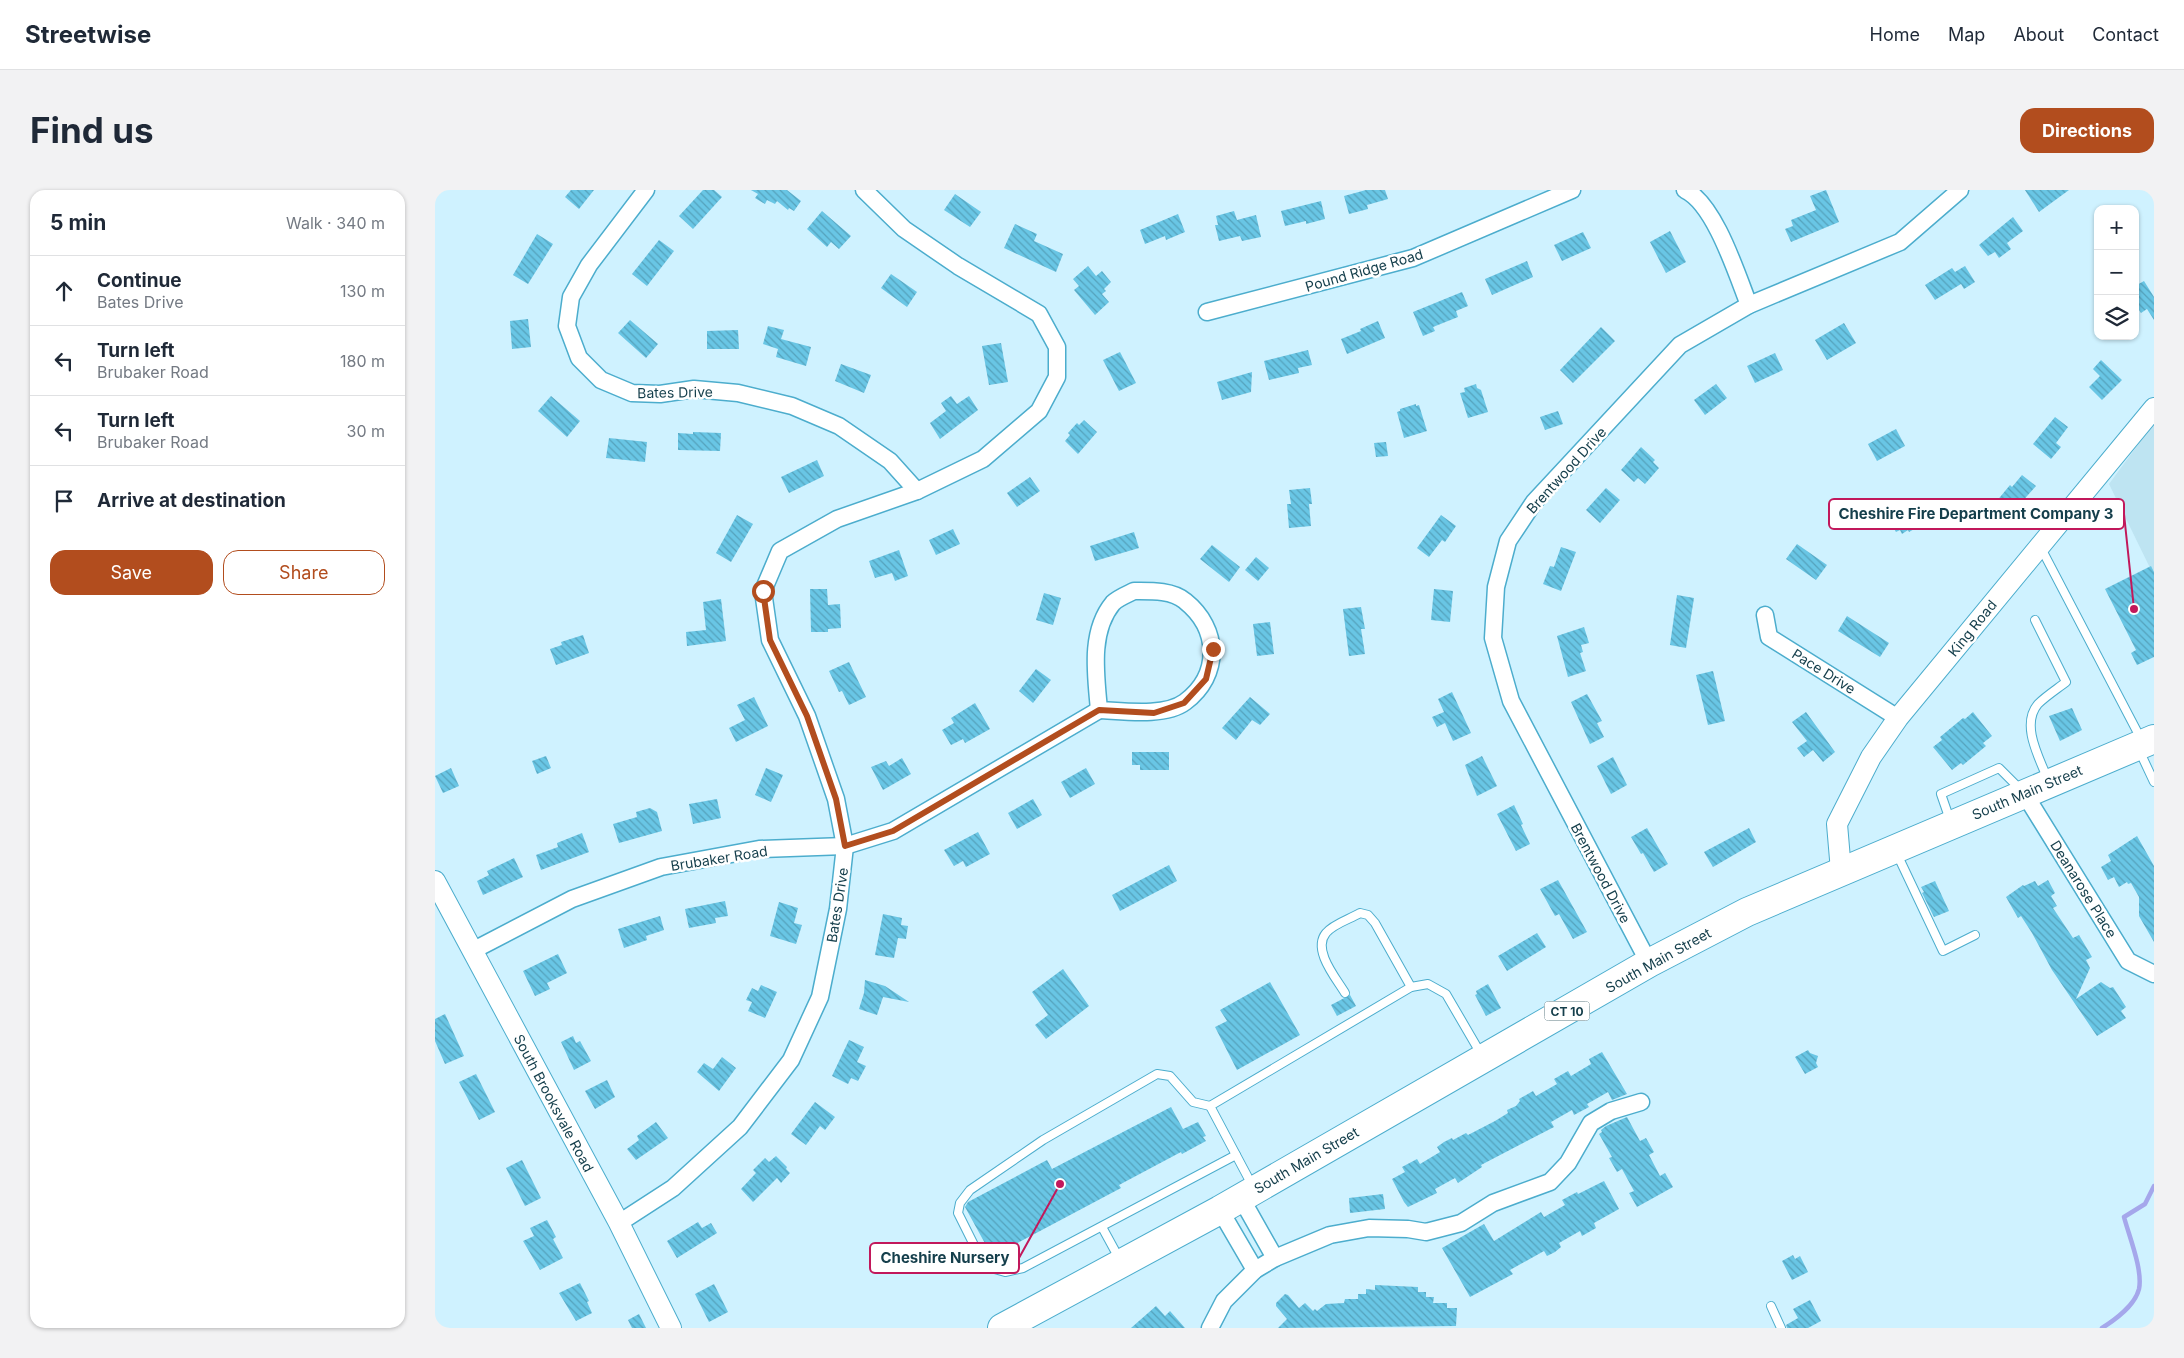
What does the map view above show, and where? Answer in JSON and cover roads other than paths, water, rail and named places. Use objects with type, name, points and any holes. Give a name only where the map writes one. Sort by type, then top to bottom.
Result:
[{"type":"highway","name":"South Main Street","points":[[1002,1328],[1238,1199],[1649,963],[1747,912],[1841,870],[2145,743]]},
{"type":"street","name":"Bates Drive","points":[[646,190],[589,264],[571,297],[567,326],[579,358],[601,380],[632,393],[660,394],[694,389],[737,393],[792,406],[839,426],[891,461],[917,492]]},
{"type":"street","name":"Bates Drive","points":[[619,1223],[673,1188],[741,1127],[791,1060],[820,997],[838,909],[845,846],[836,799],[807,716],[770,640],[763,591],[780,552],[837,519],[917,492],[983,460],[1039,411],[1057,377],[1057,347],[1039,314],[958,266],[903,229],[865,190]]},
{"type":"street","name":"Pound Ridge Road","points":[[1207,312],[1413,258],[1572,190]]},
{"type":"street","points":[[1685,190],[1691,192],[1713,219],[1749,305]]},
{"type":"street","name":"Brentwood Drive","points":[[1649,963],[1511,701],[1493,638],[1495,587],[1508,541],[1541,495],[1680,345],[1749,305],[1900,242],[1960,190]]},
{"type":"street","name":"King Road","points":[[1841,870],[1837,824],[1871,757],[1898,718],[2154,408]]},
{"type":"street","points":[[1134,591],[1159,591],[1184,600],[1205,622],[1213,649],[1206,679],[1184,703],[1154,713],[1099,710],[1096,665],[1098,630],[1114,602],[1134,591]]},
{"type":"street","name":"Pace Drive","points":[[1765,614],[1769,637],[1898,718]]},
{"type":"street","name":"Brubaker Road","points":[[472,951],[572,899],[661,867],[759,850],[845,846],[893,831],[1099,710]]},
{"type":"street","name":"Deanarose Place","points":[[2024,793],[2128,961],[2154,974]]},
{"type":"street","name":"South Brooksvale Road","points":[[435,881],[619,1223],[671,1328]]},
{"type":"street","points":[[1210,1328],[1224,1301],[1255,1270],[1275,1258],[1330,1235],[1369,1228],[1408,1229],[1426,1232],[1461,1223],[1493,1203],[1549,1182],[1567,1163],[1591,1123],[1611,1111],[1641,1102]]},
{"type":"street","points":[[1238,1199],[1275,1258]]},
{"type":"street","points":[[1238,1199],[1255,1270]]},
{"type":"lane","points":[[2040,546],[2145,743],[2154,782]]},
{"type":"lane","points":[[2035,620],[2067,682],[2038,705],[2031,724],[2033,740],[2050,783]]},
{"type":"lane","points":[[1894,848],[1943,951],[1975,935]]},
{"type":"lane","points":[[1345,993],[1322,954],[1321,941],[1327,931],[1360,913],[1368,915],[1375,923],[1411,987]]},
{"type":"lane","points":[[1236,1155],[1023,1268],[1005,1272],[991,1268],[981,1259],[958,1213],[959,1202],[970,1190],[1043,1140],[1157,1074],[1171,1076],[1193,1102],[1210,1106],[1411,987],[1428,984],[1446,994],[1484,1058]]},
{"type":"lane","points":[[1210,1106],[1236,1155],[1238,1199]]},
{"type":"lane","points":[[1102,1226],[1122,1264]]},
{"type":"lane","points":[[1771,1306],[1781,1328]]},
{"type":"waterway","points":[[2102,1328],[2129,1306],[2137,1295],[2140,1281],[2139,1272],[2124,1217],[2145,1204],[2154,1186]]},
{"type":"place","name":"Cheshire Fire Department Company 3","points":[[2134,609]]},
{"type":"place","name":"Cheshire Nursery","points":[[1060,1184]]}]
